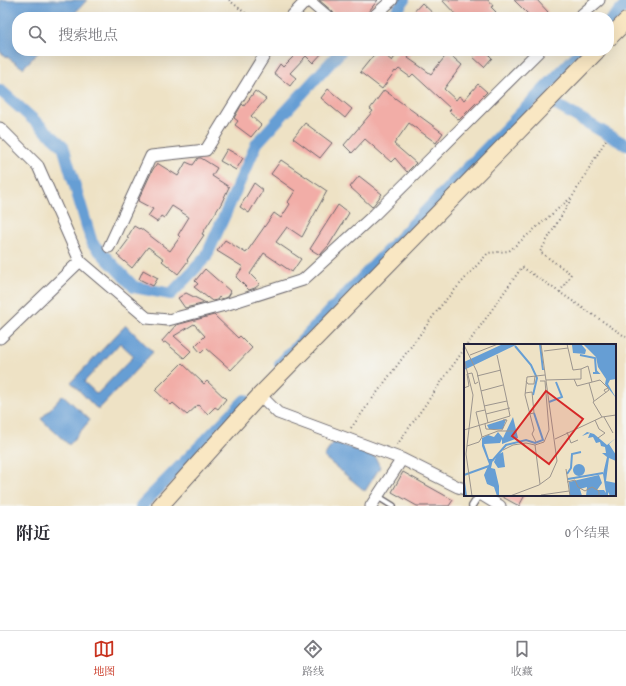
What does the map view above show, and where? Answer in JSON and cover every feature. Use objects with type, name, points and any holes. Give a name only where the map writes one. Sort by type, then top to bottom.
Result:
[{"type":"street","points":[[296,12],[307,0],[322,12]]},
{"type":"street","points":[[379,12],[392,0]]},
{"type":"street","points":[[585,12],[599,0]]},
{"type":"street","points":[[614,33],[626,21]]},
{"type":"street","points":[[109,247],[151,156],[206,150],[264,56]]},
{"type":"street","points":[[0,128],[38,166],[80,261],[147,318],[168,320],[225,305],[303,280],[375,214],[534,56]]},
{"type":"street","points":[[160,506],[260,395],[592,56]]},
{"type":"street","points":[[0,338],[80,261]]},
{"type":"street","points":[[260,395],[278,413],[390,454],[464,489]]},
{"type":"street","points":[[374,501],[402,459]]},
{"type":"street","points":[[484,496],[500,506]]},
{"type":"lane","points":[[472,506],[478,496]]},
{"type":"lane","points":[[374,501],[393,506]]},
{"type":"path","points":[[229,0],[244,12]]},
{"type":"path","points":[[560,292],[570,274],[540,252],[607,138]]},
{"type":"path","points":[[344,437],[443,304],[488,253],[509,251],[573,196]]},
{"type":"path","points":[[468,344],[522,267],[626,337]]},
{"type":"path","points":[[390,454],[464,349]]},
{"type":"water","points":[[0,0],[87,0],[76,12],[12,12],[12,56],[35,56],[23,68],[0,52]]},
{"type":"water","points":[[126,325],[153,352],[98,410],[71,382]],"holes":[[[120,343],[134,356],[97,394],[84,382]]]},
{"type":"water","points":[[63,395],[90,420],[69,445],[41,419]]},
{"type":"water","points":[[333,442],[375,457],[380,467],[365,491],[324,457]]},
{"type":"building","points":[[319,0],[378,0],[368,12],[333,12]]},
{"type":"building","points":[[442,0],[488,0],[493,6],[491,7],[496,12],[453,12]]},
{"type":"building","points":[[514,0],[537,0],[548,12],[526,12]]},
{"type":"building","points":[[422,3],[432,12],[414,12]]},
{"type":"building","points":[[294,56],[306,56],[290,73],[296,78],[290,86],[274,73],[280,64],[283,67]]},
{"type":"building","points":[[306,56],[319,56],[313,63]]},
{"type":"building","points":[[373,56],[386,56],[392,61],[396,56],[409,56],[408,58],[431,74],[446,56],[452,56],[462,65],[444,89],[456,100],[459,96],[464,100],[478,84],[487,92],[459,120],[449,111],[451,109],[413,74],[410,77],[399,69],[396,72],[395,71],[382,89],[360,72]]},
{"type":"building","points":[[490,56],[492,58],[484,67],[473,57]]},
{"type":"building","points":[[328,89],[352,109],[345,118],[321,98]]},
{"type":"building","points":[[384,90],[443,133],[436,143],[409,123],[394,144],[416,163],[407,172],[395,158],[391,162],[365,139],[352,153],[344,145],[373,111],[370,109]]},
{"type":"building","points":[[255,91],[266,99],[251,116],[261,125],[251,137],[235,125],[238,121],[234,118],[242,104],[244,106]]},
{"type":"building","points":[[305,123],[332,143],[320,158],[293,138]]},
{"type":"building","points":[[227,149],[243,158],[236,170],[220,161]]},
{"type":"building","points":[[198,158],[201,158],[217,168],[212,176],[229,187],[221,204],[202,234],[204,235],[178,274],[162,261],[164,259],[148,247],[132,268],[117,255],[129,239],[127,238],[134,226],[139,229],[140,228],[170,251],[180,237],[178,235],[189,217],[172,206],[164,218],[161,216],[157,222],[148,216],[153,209],[138,201],[152,171],[157,163],[178,176],[186,162],[193,165]]},
{"type":"building","points":[[281,160],[327,191],[302,237],[287,227],[276,242],[301,259],[292,272],[264,253],[250,274],[260,284],[249,290],[236,277],[243,267],[217,251],[225,240],[246,253],[274,213],[281,218],[290,204],[288,202],[295,191],[271,174]]},
{"type":"building","points":[[359,176],[382,194],[372,207],[350,187]]},
{"type":"building","points":[[254,183],[263,190],[249,213],[240,207]]},
{"type":"building","points":[[338,205],[349,213],[329,245],[320,255],[310,249]]},
{"type":"building","points":[[205,269],[231,292],[228,297],[221,299],[219,297],[217,300],[212,301],[194,287],[198,284],[195,281]]},
{"type":"building","points":[[143,270],[158,278],[153,286],[139,279]]},
{"type":"building","points":[[186,293],[206,303],[185,308],[178,298]]},
{"type":"building","points":[[214,315],[238,338],[240,336],[252,348],[231,370],[206,348],[201,353],[195,346],[205,336],[194,324],[174,336],[191,351],[184,358],[165,342],[163,343],[162,341],[176,325]]},
{"type":"building","points":[[182,363],[204,384],[207,381],[226,399],[218,409],[215,407],[208,414],[198,405],[187,415],[173,403],[171,405],[155,390]]},
{"type":"building","points":[[403,472],[453,500],[449,506],[417,506],[392,492]]},
{"type":"building","points":[[501,496],[524,496],[519,506]]},
{"type":"waterway","points":[[396,12],[404,0]]},
{"type":"waterway","points":[[614,17],[626,5]]},
{"type":"waterway","points":[[0,90],[63,146],[92,243],[134,287],[171,294],[206,257],[257,143],[336,56]]},
{"type":"waterway","points":[[280,364],[576,56]]},
{"type":"waterway","points":[[541,96],[626,145]]},
{"type":"waterway","points":[[141,506],[245,400]]}]
